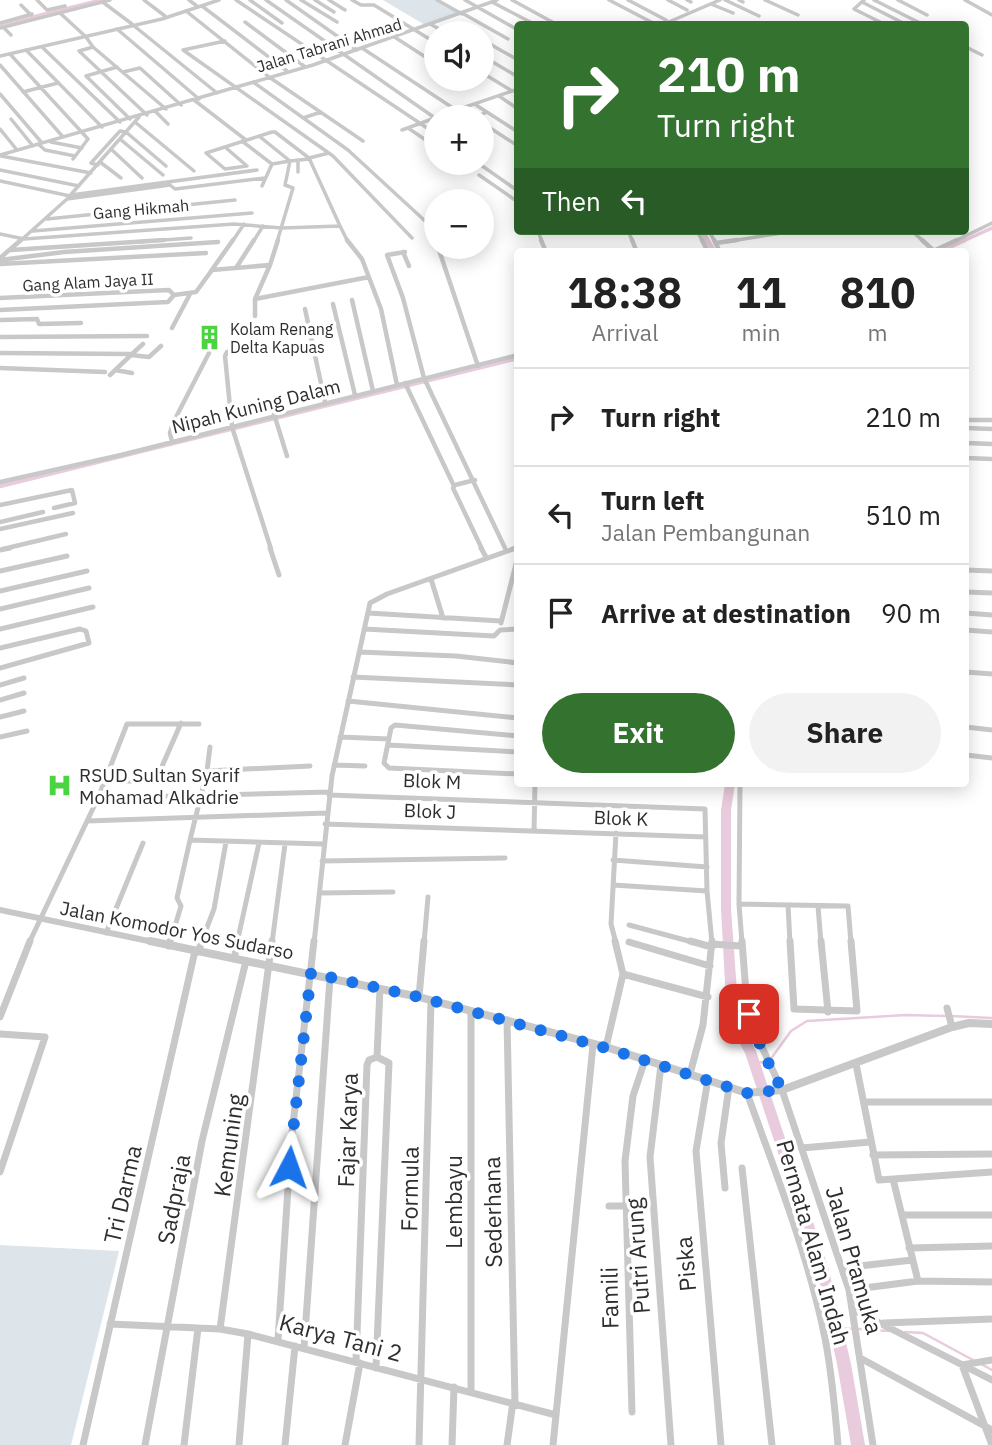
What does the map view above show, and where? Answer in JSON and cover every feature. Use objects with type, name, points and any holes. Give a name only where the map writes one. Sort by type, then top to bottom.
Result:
[{"type":"street","points":[[37,0],[47,10],[110,0]]},
{"type":"street","points":[[60,0],[67,8]]},
{"type":"street","points":[[84,0],[89,5]]},
{"type":"street","points":[[144,0],[165,16]]},
{"type":"street","points":[[189,0],[287,71]]},
{"type":"street","points":[[0,55],[133,25],[189,10],[213,0]]},
{"type":"street","points":[[199,6],[219,0]]},
{"type":"street","points":[[236,0],[424,127]]},
{"type":"street","points":[[250,0],[282,23]]},
{"type":"street","points":[[266,0],[424,111]]},
{"type":"street","points":[[286,0],[310,15],[319,22],[317,24],[448,105]]},
{"type":"street","points":[[301,0],[337,22]]},
{"type":"street","points":[[314,0],[334,12]]},
{"type":"street","points":[[329,0],[345,10]]},
{"type":"street","points":[[352,0],[360,5],[374,5],[424,36]]},
{"type":"street","points":[[437,0],[508,38]]},
{"type":"street","points":[[465,0],[514,28]]},
{"type":"street","points":[[512,0],[550,21]]},
{"type":"street","points":[[609,0],[649,21]]},
{"type":"street","points":[[611,6],[629,0],[666,20]]},
{"type":"street","points":[[668,0],[687,10]]},
{"type":"street","points":[[670,21],[720,0]]},
{"type":"street","points":[[725,0],[759,16]]},
{"type":"street","points":[[739,0],[743,2]]},
{"type":"street","points":[[765,0],[798,15]]},
{"type":"street","points":[[850,0],[862,2],[899,21]]},
{"type":"street","points":[[874,0],[916,21]]},
{"type":"street","points":[[898,0],[927,15]]},
{"type":"street","points":[[965,0],[992,15]]},
{"type":"street","points":[[495,1],[529,21]]},
{"type":"street","name":"Jalan Tabrani Ahmad","points":[[442,21],[495,1]]},
{"type":"street","points":[[711,2],[733,13]]},
{"type":"street","points":[[862,2],[854,9],[878,21]]},
{"type":"street","points":[[104,3],[217,93]]},
{"type":"street","points":[[1,28],[32,15],[21,5]]},
{"type":"street","points":[[0,23],[60,13],[67,8]]},
{"type":"street","points":[[0,55],[117,30],[189,10]]},
{"type":"street","points":[[189,10],[269,77],[363,141]]},
{"type":"street","points":[[310,15],[320,12]]},
{"type":"street","points":[[60,13],[86,36],[93,47],[166,109]]},
{"type":"street","points":[[245,22],[304,66]]},
{"type":"street","points":[[1,28],[11,35]]},
{"type":"street","name":"Jalan Tabrani Ahmad","points":[[0,155],[147,115],[424,28]]},
{"type":"street","points":[[117,30],[272,164],[348,150]]},
{"type":"street","points":[[396,38],[424,56]]},
{"type":"street","points":[[225,41],[183,50],[330,154],[412,238]]},
{"type":"street","points":[[494,46],[514,58]]},
{"type":"street","points":[[42,47],[120,122]]},
{"type":"street","points":[[93,47],[79,51],[147,115]]},
{"type":"street","points":[[969,48],[982,55]]},
{"type":"street","points":[[26,50],[102,127]]},
{"type":"street","points":[[270,58],[286,52]]},
{"type":"street","points":[[10,54],[88,139],[74,157],[43,149],[35,152]]},
{"type":"street","points":[[494,63],[514,75]]},
{"type":"street","points":[[0,65],[63,137]]},
{"type":"street","points":[[117,67],[86,76],[130,119]]},
{"type":"street","points":[[123,72],[140,68],[181,104]]},
{"type":"street","points":[[494,79],[514,89]]},
{"type":"street","points":[[253,82],[348,150],[424,220]]},
{"type":"street","points":[[23,92],[58,83]]},
{"type":"street","points":[[478,105],[514,91]]},
{"type":"street","points":[[0,94],[38,144]]},
{"type":"street","points":[[499,96],[514,106]]},
{"type":"street","points":[[156,112],[168,124]]},
{"type":"street","points":[[303,118],[321,112]]},
{"type":"street","points":[[0,261],[79,186],[139,117]]},
{"type":"street","points":[[494,117],[514,130]]},
{"type":"street","points":[[11,119],[43,149]]},
{"type":"street","points":[[135,122],[194,171]]},
{"type":"street","points":[[401,130],[424,122]]},
{"type":"street","points":[[408,128],[424,139]]},
{"type":"street","points":[[0,129],[17,150]]},
{"type":"street","points":[[494,130],[514,143]]},
{"type":"street","points":[[121,178],[99,163],[91,162],[119,131],[126,132],[166,166]]},
{"type":"street","points":[[225,147],[248,166],[226,169],[206,153],[259,136],[275,132],[309,158],[352,250],[357,258],[362,259],[369,277],[381,309],[397,385]]},
{"type":"street","points":[[259,136],[290,161]]},
{"type":"street","points":[[111,141],[119,140],[163,175]]},
{"type":"street","points":[[49,141],[82,148]]},
{"type":"street","points":[[57,152],[65,145]]},
{"type":"street","points":[[104,148],[112,149],[142,178]]},
{"type":"street","points":[[0,155],[91,173]]},
{"type":"street","points":[[298,160],[299,172]]},
{"type":"street","points":[[255,316],[255,299],[270,265],[293,188],[285,185],[290,161]]},
{"type":"street","points":[[262,186],[272,164]]},
{"type":"street","points":[[0,170],[79,186]]},
{"type":"street","points":[[70,195],[257,170]]},
{"type":"street","points":[[494,174],[514,188]]},
{"type":"street","points":[[479,175],[514,198]]},
{"type":"street","points":[[0,181],[70,195],[167,185],[175,189],[265,178]]},
{"type":"street","points":[[47,219],[235,200]]},
{"type":"street","name":"Gang Hikmah","points":[[33,231],[252,213]]},
{"type":"street","points":[[942,248],[992,223]]},
{"type":"street","points":[[0,234],[24,239],[234,224],[282,228],[340,226]]},
{"type":"street","points":[[0,310],[168,302],[174,295],[196,292],[244,225]]},
{"type":"street","points":[[236,268],[263,226]]},
{"type":"street","points":[[711,235],[718,248]]},
{"type":"street","points":[[716,243],[768,235]]},
{"type":"street","points":[[916,235],[929,248]]},
{"type":"street","points":[[11,250],[191,238]]},
{"type":"street","points":[[0,261],[68,252],[218,242]]},
{"type":"street","points":[[409,266],[404,252],[387,255],[403,298],[426,380],[505,548]]},
{"type":"street","points":[[0,261],[206,253]]},
{"type":"street","points":[[442,259],[478,366]]},
{"type":"street","points":[[211,271],[270,265]]},
{"type":"street","points":[[255,299],[369,277]]},
{"type":"street","name":"Gang Alam Jaya II","points":[[0,298],[170,290],[174,295]]},
{"type":"street","points":[[172,328],[190,294]]},
{"type":"street","points":[[69,307],[73,295]]},
{"type":"street","points":[[352,300],[373,391]]},
{"type":"street","points":[[333,304],[355,395]]},
{"type":"street","points":[[305,309],[325,402]]},
{"type":"street","points":[[0,320],[37,319],[38,324],[81,323]]},
{"type":"street","points":[[0,337],[147,336]]},
{"type":"street","points":[[0,368],[108,373],[116,370],[143,344]]},
{"type":"street","points":[[0,353],[131,355],[149,358],[161,346]]},
{"type":"street","points":[[236,351],[226,355],[233,429],[279,575]]},
{"type":"street","points":[[172,442],[171,426],[209,353]]},
{"type":"street","name":"Nipah Kuning Dalam","points":[[0,482],[233,429],[325,402],[426,380],[514,356]]},
{"type":"street","points":[[116,370],[132,373]]},
{"type":"street","points":[[405,383],[453,484]]},
{"type":"street","points":[[275,417],[287,456]]},
{"type":"street","points":[[969,419],[992,420]]},
{"type":"street","points":[[969,428],[992,429]]},
{"type":"street","points":[[969,443],[992,444]]},
{"type":"street","points":[[979,443],[984,458]]},
{"type":"street","points":[[969,458],[992,459]]},
{"type":"street","points":[[475,480],[455,485],[453,488],[486,556]]},
{"type":"street","points":[[0,505],[72,490],[75,503],[54,508]]},
{"type":"street","points":[[0,522],[43,512]]},
{"type":"street","points":[[0,529],[73,513]]},
{"type":"street","points":[[0,550],[66,534]]},
{"type":"street","points":[[278,1340],[291,1142],[320,893],[326,813],[368,613],[373,599],[514,552]]},
{"type":"street","points":[[0,571],[67,556]]},
{"type":"street","points":[[969,570],[992,571]]},
{"type":"street","points":[[0,591],[87,571]]},
{"type":"street","points":[[431,579],[443,618]]},
{"type":"street","points":[[364,629],[497,635],[514,584]]},
{"type":"street","points":[[0,609],[89,588]]},
{"type":"street","points":[[969,592],[992,593]]},
{"type":"street","points":[[0,629],[93,607]]},
{"type":"street","points":[[368,613],[501,621]]},
{"type":"street","points":[[969,613],[992,615]]},
{"type":"street","points":[[0,648],[80,629],[86,631],[89,643],[0,668]]},
{"type":"street","points":[[500,629],[514,629]]},
{"type":"street","points":[[969,630],[992,632]]},
{"type":"street","points":[[359,652],[456,656],[514,663]]},
{"type":"street","points":[[969,672],[992,674]]},
{"type":"street","points":[[353,677],[514,685]]},
{"type":"street","points":[[0,685],[24,678]]},
{"type":"street","points":[[0,700],[24,694]]},
{"type":"street","points":[[348,701],[514,718]]},
{"type":"street","points":[[0,717],[24,711]]},
{"type":"street","points":[[104,782],[156,780],[181,723]]},
{"type":"street","points":[[0,1017],[39,918],[98,798],[127,724],[199,724]]},
{"type":"street","points":[[514,736],[399,724],[392,726],[384,763],[389,768],[514,774]]},
{"type":"street","points":[[969,727],[992,730]]},
{"type":"street","points":[[0,737],[27,731]]},
{"type":"street","points":[[340,737],[514,752]]},
{"type":"street","points":[[169,946],[181,906],[177,898],[207,771],[210,747]]},
{"type":"street","points":[[969,755],[992,758]]},
{"type":"street","points":[[334,765],[365,766]]},
{"type":"street","points":[[207,771],[310,766]]},
{"type":"street","points":[[534,831],[535,787]]},
{"type":"street","name":"Jalan Pramuka","points":[[740,787],[737,946],[747,1006],[762,1050],[782,1090],[849,1290],[862,1359],[873,1445]]},
{"type":"street","name":"Blok M","points":[[98,798],[329,793],[706,810],[706,837]]},
{"type":"street","points":[[87,821],[326,813]]},
{"type":"street","name":"Blok J","points":[[325,824],[534,831]]},
{"type":"street","name":"Blok K","points":[[534,831],[706,837]]},
{"type":"street","points":[[606,1048],[623,974],[611,930],[615,833]]},
{"type":"street","points":[[690,1074],[708,997],[712,946],[706,837]]},
{"type":"street","points":[[190,840],[323,844]]},
{"type":"street","name":"Tri Darma","points":[[82,1445],[197,951],[215,909],[226,842]]},
{"type":"street","points":[[106,933],[142,843]]},
{"type":"street","points":[[234,959],[258,843]]},
{"type":"street","name":"Kemuning","points":[[220,1329],[285,844]]},
{"type":"street","points":[[322,861],[505,858]]},
{"type":"street","points":[[613,860],[707,867]]},
{"type":"street","points":[[613,885],[707,891]]},
{"type":"street","points":[[320,893],[393,892]]},
{"type":"street","points":[[419,997],[428,897]]},
{"type":"street","points":[[739,904],[818,905],[849,907],[858,1010],[828,1012],[796,1010],[793,1007],[788,905]]},
{"type":"street","points":[[818,905],[828,1012]]},
{"type":"street","name":"Jalan Komodor Yos Sudarso","points":[[0,910],[419,997],[606,1048],[752,1093],[782,1090],[856,1064],[949,1017],[969,1023],[992,1024]]},
{"type":"street","points":[[629,925],[712,946],[737,946]]},
{"type":"street","points":[[628,942],[710,966]]},
{"type":"street","name":"Sadpraja","points":[[145,1445],[199,1151],[246,961]]},
{"type":"street","points":[[623,974],[708,997]]},
{"type":"street","points":[[304,1348],[330,977]]},
{"type":"street","name":"Fajar Karya","points":[[345,1445],[358,1362],[367,1065],[369,1060],[377,1057],[380,989]]},
{"type":"street","name":"Formula","points":[[418,1445],[432,1001]]},
{"type":"street","name":"Lembayu","points":[[471,1011],[471,1392]]},
{"type":"street","name":"Sederhana","points":[[507,1020],[514,1403]]},
{"type":"street","points":[[0,1034],[45,1037],[0,1172]]},
{"type":"street","points":[[553,1445],[593,1045]]},
{"type":"street","points":[[376,1368],[389,1065],[387,1059],[377,1057]]},
{"type":"street","name":"Famili","points":[[632,1412],[626,1144],[634,1096],[645,1060]]},
{"type":"street","points":[[856,1064],[878,1179],[992,1172]]},
{"type":"street","name":"Putri Arung","points":[[661,1065],[650,1157],[671,1445]]},
{"type":"street","name":"Piska","points":[[708,1079],[696,1151],[721,1445]]},
{"type":"street","points":[[725,1188],[721,1143],[729,1087]]},
{"type":"street","name":"Permata Alam Indah","points":[[752,1093],[810,1281],[831,1374],[838,1445]]},
{"type":"street","points":[[865,1102],[992,1102]]},
{"type":"street","points":[[802,1148],[870,1142]]},
{"type":"street","points":[[873,1155],[992,1154]]},
{"type":"street","points":[[742,1168],[772,1445]]},
{"type":"street","points":[[893,1179],[918,1282]]},
{"type":"street","points":[[609,1206],[626,1206]]},
{"type":"street","points":[[902,1215],[992,1214]]},
{"type":"street","points":[[909,1248],[992,1247]]},
{"type":"street","points":[[842,1268],[912,1260]]},
{"type":"street","points":[[849,1290],[918,1282],[992,1282]]},
{"type":"street","points":[[854,1310],[965,1363],[992,1380]]},
{"type":"street","points":[[883,1324],[992,1319]]},
{"type":"street","name":"Karya Tani 2","points":[[110,1324],[220,1329],[278,1340],[556,1415]]},
{"type":"street","points":[[184,1445],[198,1328]]},
{"type":"street","points":[[239,1445],[248,1334]]},
{"type":"street","points":[[285,1445],[295,1346]]},
{"type":"street","points":[[862,1359],[989,1429]]},
{"type":"street","points":[[965,1363],[988,1360]]},
{"type":"street","points":[[965,1363],[989,1429],[992,1445]]},
{"type":"street","points":[[452,1445],[454,1387]]},
{"type":"street","points":[[507,1445],[514,1403]]},
{"type":"shaded area","points":[[383,0],[436,0],[460,14],[438,21],[424,21],[424,24]]},
{"type":"shaded area","points":[[0,1245],[119,1251],[71,1445],[0,1445]]},
{"type":"waterway","points":[[0,25],[101,0]]},
{"type":"waterway","points":[[961,242],[992,228]]},
{"type":"waterway","points":[[704,235],[712,248]]},
{"type":"waterway","points":[[947,248],[965,240]]},
{"type":"waterway","points":[[0,486],[514,359]]},
{"type":"waterway","points":[[730,787],[726,810],[726,909],[733,1020],[750,1051],[822,1267],[844,1364],[858,1445]]},
{"type":"waterway","points":[[770,1060],[791,1031],[807,1021],[906,1015],[945,1016]]},
{"type":"waterway","points":[[951,1016],[992,1018]]},
{"type":"waterway","points":[[754,1063],[765,1062]]},
{"type":"waterway","points":[[836,1328],[854,1329]]},
{"type":"waterway","points":[[859,1329],[889,1331]]},
{"type":"waterway","points":[[905,1332],[923,1333],[973,1360]]},
{"type":"waterway","points":[[981,1364],[992,1370]]},
{"type":"place","name":"Kolam Renang Delta Kapuas","points":[[210,338]]},
{"type":"place","name":"RSUD Sultan Syarif Mohamad Alkadrie","points":[[59,786]]},
{"type":"route","points":[[289,1167],[311,973],[507,1020],[747,1093],[782,1090],[762,1050],[749,1014]]}]
